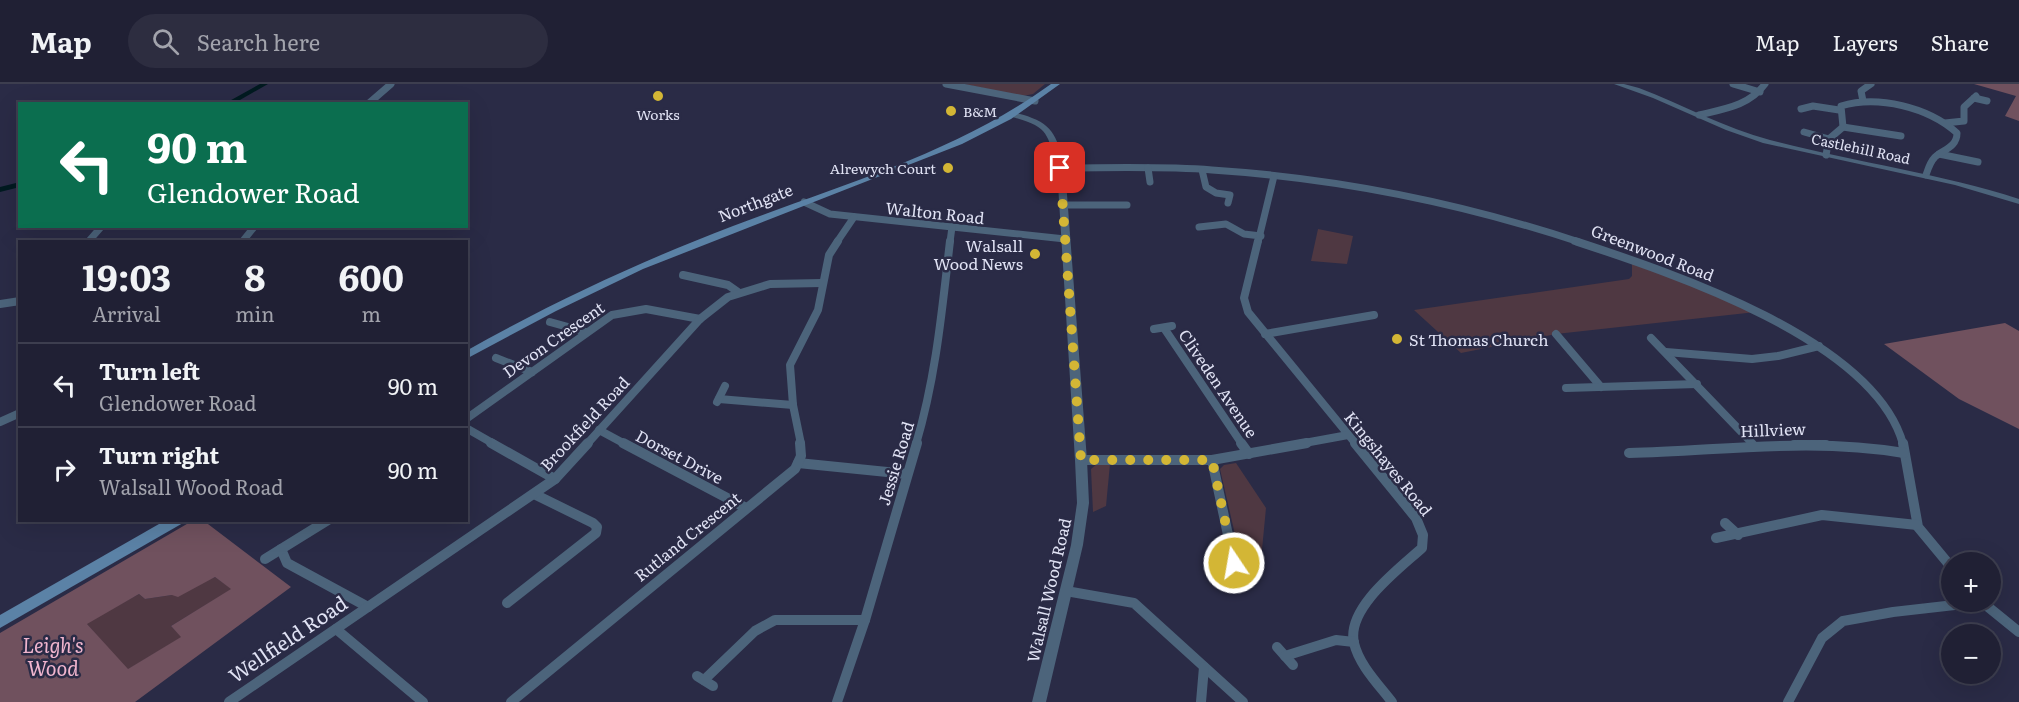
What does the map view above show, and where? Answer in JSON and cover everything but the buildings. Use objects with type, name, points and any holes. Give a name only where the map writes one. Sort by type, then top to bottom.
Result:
[{"type":"main road","name":"Northgate","points":[[468,355],[611,277],[941,151],[1016,115],[1056,84]]},
{"type":"main road","points":[[0,622],[175,522]]},
{"type":"street","points":[[371,102],[391,84]]},
{"type":"street","points":[[946,84],[1035,101]]},
{"type":"street","name":"Castlehill Road","points":[[1617,84],[1650,94],[1752,137],[1926,175],[2019,202]]},
{"type":"street","points":[[1733,84],[1761,92]]},
{"type":"street","points":[[1699,115],[1739,105],[1761,92],[1765,84]]},
{"type":"street","points":[[1863,101],[1861,91],[1871,84]]},
{"type":"street","points":[[1945,123],[1964,121],[1964,107],[1975,97],[1987,101]]},
{"type":"street","points":[[1843,127],[1839,107],[1846,103],[1863,101],[1914,110],[1945,123],[1954,130],[1957,139],[1953,145],[1929,163],[1926,175]]},
{"type":"street","points":[[1815,111],[1803,108],[1813,106],[1839,110]]},
{"type":"street","name":"Walsall Wood Road","points":[[1016,115],[1034,120],[1048,128],[1060,168],[1081,460],[1082,520],[1039,702]]},
{"type":"street","points":[[1826,155],[1829,139],[1843,127],[1891,131],[1901,136]]},
{"type":"street","points":[[1801,131],[1829,139]]},
{"type":"street","points":[[1939,154],[1978,162]]},
{"type":"street","name":"Greenwood Road","points":[[1060,168],[1202,170],[1274,176],[1404,195],[1538,228],[1628,258],[1702,287],[1756,311],[1819,346],[1875,396],[1896,422],[1916,508],[1917,525]]},
{"type":"street","points":[[1148,168],[1150,182]]},
{"type":"street","points":[[1202,170],[1206,187],[1216,193],[1230,195],[1228,203]]},
{"type":"street","name":"Kingshayes Road","points":[[1274,176],[1244,298],[1248,312],[1421,524],[1425,538],[1422,548],[1367,602],[1355,619],[1354,642]]},
{"type":"street","name":"Walton Road","points":[[804,202],[830,214],[1065,239]]},
{"type":"street","points":[[1063,205],[1126,205]]},
{"type":"street","points":[[854,217],[829,255],[818,310],[790,365],[793,405],[801,446],[798,463],[907,474]]},
{"type":"street","points":[[1199,227],[1226,224],[1244,234],[1261,236]]},
{"type":"street","name":"Jessie Road","points":[[837,702],[865,620],[929,401],[938,354],[952,227]]},
{"type":"street","points":[[90,240],[100,228]]},
{"type":"street","points":[[244,240],[253,228]]},
{"type":"street","points":[[683,275],[728,285],[738,292]]},
{"type":"street","name":"Brookfield Road","points":[[368,607],[555,479],[700,319],[738,292],[770,284],[822,283]]},
{"type":"street","points":[[0,304],[18,301]]},
{"type":"street","name":"Devon Crescent","points":[[468,418],[612,315],[631,309],[653,308],[700,319]]},
{"type":"street","points":[[1265,334],[1374,315]]},
{"type":"street","points":[[550,322],[586,332]]},
{"type":"street","name":"Cliveden Avenue","points":[[1163,328],[1249,454]]},
{"type":"street","points":[[1556,334],[1561,346],[1601,387]]},
{"type":"street","points":[[1651,338],[1753,444]]},
{"type":"street","points":[[1666,352],[1690,351],[1733,358],[1764,358],[1819,346]]},
{"type":"street","points":[[496,358],[532,372]]},
{"type":"street","points":[[1566,388],[1696,384]]},
{"type":"street","points":[[725,386],[718,400],[793,405]]},
{"type":"street","points":[[0,422],[18,414]]},
{"type":"street","points":[[468,430],[555,479]]},
{"type":"street","name":"Dorset Drive","points":[[599,430],[746,508]]},
{"type":"street","points":[[1081,460],[1212,460],[1348,435]]},
{"type":"street","name":"Hillview","points":[[1629,453],[1645,456],[1753,444],[1831,442],[1904,453]]},
{"type":"street","points":[[1212,460],[1230,563],[1254,562]]},
{"type":"street","name":"Rutland Crescent","points":[[511,702],[795,469],[798,463]]},
{"type":"street","points":[[507,603],[596,533],[597,527],[593,523],[534,494]]},
{"type":"street","points":[[1716,538],[1822,515],[1917,525],[1941,554]]},
{"type":"street","points":[[266,559],[325,522]]},
{"type":"street","points":[[1725,523],[1738,535]]},
{"type":"street","points":[[281,549],[287,563],[368,607]]},
{"type":"street","points":[[1066,591],[1134,603],[1243,702]]},
{"type":"street","name":"Wellfield Road","points":[[229,702],[368,607]]},
{"type":"street","points":[[1788,702],[1822,638],[1843,621],[1941,607]]},
{"type":"street","points":[[1994,612],[2019,632]]},
{"type":"street","points":[[705,680],[755,631],[775,620],[865,620]]},
{"type":"street","points":[[336,629],[423,702]]},
{"type":"street","points":[[1285,656],[1336,640],[1354,642],[1377,682],[1392,702]]},
{"type":"street","points":[[1200,702],[1204,667]]},
{"type":"shaded area","points":[[963,84],[1045,84],[1033,94],[1023,96]]},
{"type":"shaded area","points":[[1318,229],[1353,236],[1347,264],[1311,261]]},
{"type":"shaded area","points":[[1632,261],[1756,312],[1556,334],[1461,353],[1414,310],[1629,279],[1632,276]]},
{"type":"shaded area","points":[[1236,463],[1266,508],[1261,560],[1241,557],[1239,552],[1220,469],[1224,465]]},
{"type":"shaded area","points":[[1097,464],[1110,464],[1106,506],[1093,512],[1091,469]]},
{"type":"shaded area","points":[[215,577],[232,589],[171,626],[182,637],[127,670],[86,623],[139,594],[145,599],[172,595]]},
{"type":"green space","points":[[1974,84],[2019,84],[2019,121],[2005,116],[2016,96]]},
{"type":"green space","points":[[2005,323],[2019,331],[2019,429],[1959,399],[1884,344]]},
{"type":"green space","name":"Leigh's Wood","points":[[190,522],[205,522],[291,587],[135,702],[0,702],[0,633]],"holes":[[[215,577],[231,589],[171,626],[181,637],[128,669],[87,624],[139,594],[145,599],[172,595],[178,597]]]},
{"type":"waterway","points":[[231,102],[265,84]]},
{"type":"waterway","points":[[0,190],[18,185]]},
{"type":"place","name":"Works","points":[[658,96]]},
{"type":"place","name":"B&M","points":[[951,111]]},
{"type":"place","name":"Alrewych Court","points":[[948,168]]},
{"type":"place","name":"Walsall Wood News","points":[[1035,254]]},
{"type":"place","name":"St Thomas Church","points":[[1397,339]]},
{"type":"route","points":[[1060,168],[1081,460],[1212,460],[1234,563]]}]
